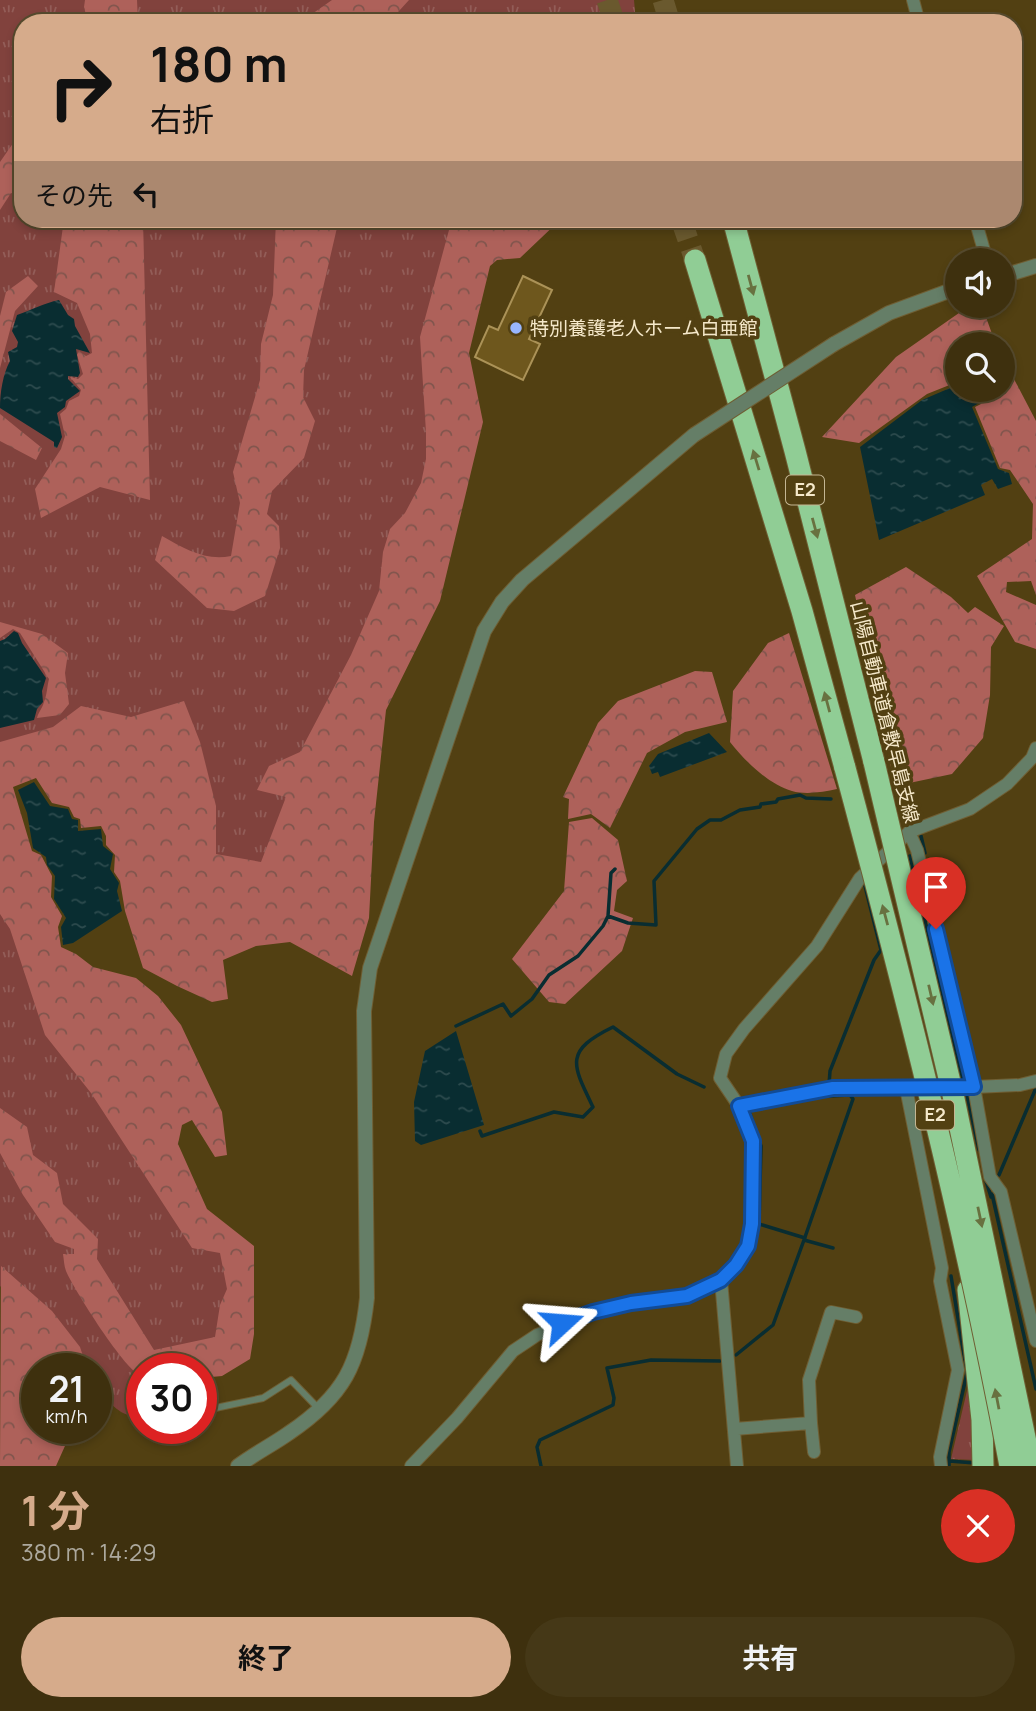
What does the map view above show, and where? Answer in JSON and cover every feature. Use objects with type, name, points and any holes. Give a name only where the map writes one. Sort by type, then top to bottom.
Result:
[{"type":"highway","name":"山陽自動車道倉敷早島支線","points":[[735,228],[799,464],[938,1025],[1031,1466]]},
{"type":"highway","name":"E2","points":[[695,260],[802,611],[914,1029],[967,1256],[1010,1466]]},
{"type":"highway","points":[[967,1256],[968,1310],[982,1420],[983,1466]]},
{"type":"highway","points":[[995,1286],[1036,1444]]},
{"type":"street","points":[[978,228],[983,248]]},
{"type":"street","points":[[1015,272],[1036,266]]},
{"type":"street","points":[[238,1466],[289,1433],[319,1409],[343,1383],[354,1364],[364,1331],[367,1298],[364,1011],[370,968],[477,648],[492,616],[511,591],[694,435],[834,344],[889,313],[945,292]]},
{"type":"street","points":[[411,1466],[457,1418],[513,1351],[537,1335],[593,1312],[631,1303],[687,1296],[721,1280],[736,1265],[748,1246],[752,1224],[753,1141],[739,1106],[720,1078],[726,1054],[744,1029],[817,946],[860,878],[909,832],[970,809],[1007,784],[1032,758],[1036,748]]},
{"type":"street","points":[[909,832],[917,850],[974,1087],[990,1177],[1001,1192],[1036,1341]]},
{"type":"street","points":[[739,1106],[833,1088],[1020,1085],[1034,1078]]},
{"type":"street","points":[[906,1088],[942,1268],[940,1281],[958,1370],[940,1457],[941,1466]]},
{"type":"street","points":[[721,1280],[737,1466]]},
{"type":"street","points":[[814,1452],[809,1380],[831,1312],[856,1317]]},
{"type":"street","points":[[734,1429],[811,1423]]},
{"type":"lane","points":[[217,1408],[263,1398],[291,1380],[319,1409]]},
{"type":"green space","points":[[0,0],[634,0],[635,14],[14,14],[14,228],[457,228],[426,484],[384,592],[263,866],[210,855],[133,720],[59,730],[0,746]]},
{"type":"green space","points":[[85,0],[137,0],[138,14],[86,14]]},
{"type":"green space","points":[[332,0],[409,0],[396,14],[312,14]]},
{"type":"green space","points":[[14,142],[14,194],[11,193],[0,210],[0,162]]},
{"type":"green space","points":[[63,228],[143,228],[150,500],[100,487],[41,518],[35,489],[61,449],[65,436],[60,414],[69,401],[79,396],[81,390],[70,377],[78,379],[83,374],[77,355],[79,351],[86,356],[92,353],[90,334],[77,303],[54,292]]},
{"type":"green space","points":[[276,228],[337,228],[304,370],[303,397],[315,421],[304,458],[272,491],[267,514],[279,526],[280,548],[265,596],[234,611],[207,608],[155,560],[162,536],[204,555],[231,556],[240,503],[233,472],[260,380],[261,344],[273,295]]},
{"type":"green space","points":[[450,228],[552,228],[520,258],[497,260],[490,266],[469,353],[483,422],[440,601],[386,710],[374,822],[369,918],[352,976],[290,942],[256,946],[223,960],[228,999],[212,1002],[143,968],[125,911],[120,881],[114,872],[115,855],[106,845],[106,836],[101,826],[81,828],[80,819],[74,817],[69,807],[52,803],[36,778],[13,787],[32,851],[41,855],[52,876],[51,897],[62,916],[58,927],[61,947],[93,967],[136,978],[158,996],[181,1025],[222,1112],[227,1155],[215,1157],[192,1120],[182,1125],[178,1144],[207,1209],[254,1246],[254,1334],[250,1359],[217,1376],[217,1353],[126,1353],[126,1362],[89,1311],[65,1269],[63,1254],[74,1254],[74,1249],[55,1242],[23,1195],[0,1153],[0,1108],[27,1127],[33,1155],[57,1173],[63,1204],[98,1239],[97,1259],[154,1350],[215,1337],[220,1305],[227,1289],[220,1253],[192,1248],[91,1093],[45,1035],[10,929],[0,914],[0,742],[53,727],[81,706],[131,717],[184,701],[200,742],[216,806],[216,854],[261,862],[286,797],[257,790],[269,766],[300,752],[351,655],[379,591],[383,552],[390,529],[405,513],[421,483],[426,459],[420,337]]},
{"type":"green space","points":[[28,276],[38,286],[15,311],[0,368],[0,316],[6,292]]},
{"type":"green space","points":[[952,318],[986,318],[991,332],[945,332],[945,387],[927,394],[859,443],[822,437],[896,357]]},
{"type":"green space","points":[[1015,381],[1036,421],[1036,595],[1031,581],[1007,582],[1006,592],[1036,605],[1036,649],[1015,642],[977,576],[1032,539],[1033,504],[1010,470],[1000,468],[975,407],[980,402],[1015,402]]},
{"type":"green space","points":[[0,414],[42,448],[36,460],[0,441]]},
{"type":"green space","points":[[906,567],[951,597],[968,613],[975,607],[1004,626],[991,647],[990,695],[983,738],[952,774],[895,786],[855,595]]},
{"type":"green space","points":[[0,622],[42,634],[68,653],[65,673],[69,704],[60,715],[37,718],[49,679],[20,633],[13,629],[0,638]]},
{"type":"green space","points":[[789,633],[837,789],[809,793],[783,788],[758,771],[730,742],[733,691],[768,643]]},
{"type":"green space","points":[[695,671],[712,672],[727,722],[685,732],[647,753],[610,828],[591,814],[568,819],[569,799],[563,797],[598,723],[618,701]]},
{"type":"green space","points":[[592,818],[618,840],[627,881],[617,890],[614,911],[633,918],[622,951],[565,1004],[549,1002],[512,959],[564,891],[569,822]]},
{"type":"green space","points":[[0,905],[224,1250],[232,1291],[218,1339],[181,1353],[126,1353],[126,1414],[112,1404],[112,1353],[70,1353],[0,1286]]},
{"type":"green space","points":[[1,1266],[52,1311],[82,1353],[21,1353],[21,1444],[66,1444],[56,1466],[0,1466]]},
{"type":"green space","points":[[970,1378],[975,1460],[951,1459]]},
{"type":"water","points":[[59,300],[68,315],[74,319],[90,353],[76,349],[80,373],[78,377],[68,376],[68,379],[80,391],[66,401],[65,407],[57,413],[62,437],[57,448],[54,447],[54,442],[0,408],[2,383],[10,361],[8,352],[17,347],[18,342],[12,331],[17,315]]},
{"type":"water","points":[[945,390],[945,402],[979,402],[972,407],[998,469],[1009,473],[1012,484],[998,489],[992,479],[981,485],[985,495],[879,540],[860,447],[922,400]]},
{"type":"water","points":[[14,631],[18,633],[46,678],[42,691],[43,702],[37,709],[34,720],[0,728],[0,641]]},
{"type":"water","points":[[709,733],[727,752],[660,777],[658,772],[652,774],[649,766],[658,754]]},
{"type":"water","points":[[34,782],[50,806],[68,809],[72,819],[78,820],[78,831],[101,829],[103,846],[113,854],[110,869],[119,883],[117,891],[122,911],[73,943],[63,945],[61,927],[66,918],[54,899],[55,876],[47,865],[46,857],[33,848],[27,813],[18,790]]},
{"type":"water","points":[[456,1031],[484,1125],[421,1145],[415,1141],[414,1102],[425,1051]]},
{"type":"building","name":"特別養護老人ホーム白亜館","points":[[523,276],[552,290],[529,339],[540,344],[523,380],[475,357],[489,326],[498,330]]},
{"type":"waterway","points":[[608,916],[628,923],[656,925],[654,881],[697,829],[710,820],[721,820],[740,810],[800,795],[806,798],[831,799]]},
{"type":"waterway","points":[[921,836],[925,853]]},
{"type":"waterway","points":[[910,856],[963,1081]]},
{"type":"waterway","points":[[456,1026],[503,1004],[511,1016],[532,999],[549,975],[578,956],[608,916],[611,873],[615,869]]},
{"type":"waterway","points":[[829,1085],[830,1071],[874,960],[881,950],[864,882]]},
{"type":"waterway","points":[[480,1131],[482,1136],[554,1112],[583,1117],[593,1107],[580,1080],[577,1060],[586,1044],[613,1027],[677,1074],[704,1087]]},
{"type":"waterway","points":[[999,1175],[1036,1088]]},
{"type":"waterway","points":[[966,1090],[979,1150]]},
{"type":"waterway","points":[[829,1092],[829,1096],[850,1095],[853,1099],[804,1240],[833,1248]]},
{"type":"waterway","points":[[749,1111],[761,1146],[759,1224],[805,1238]]},
{"type":"waterway","points":[[986,1181],[991,1197]]},
{"type":"waterway","points":[[992,1194],[1036,1389]]},
{"type":"waterway","points":[[736,1355],[773,1325],[804,1240]]},
{"type":"waterway","points":[[949,1466],[949,1452],[967,1373],[951,1276]]},
{"type":"waterway","points":[[541,1466],[537,1447],[540,1440],[613,1405],[614,1398],[607,1368],[651,1360],[720,1361]]},
{"type":"waterway","points":[[949,1461],[975,1463]]},
{"type":"tunnel","points":[[607,0],[612,14]]},
{"type":"tunnel","points":[[663,0],[667,14]]},
{"type":"tunnel","points":[[684,228],[695,260]]},
{"type":"place","name":"特別養護老人ホーム白亜館","points":[[516,328]]},
{"type":"route","points":[[562,1323],[631,1303],[687,1296],[721,1280],[736,1265],[748,1246],[752,1224],[753,1141],[739,1106],[833,1088],[974,1087],[936,929]]}]
